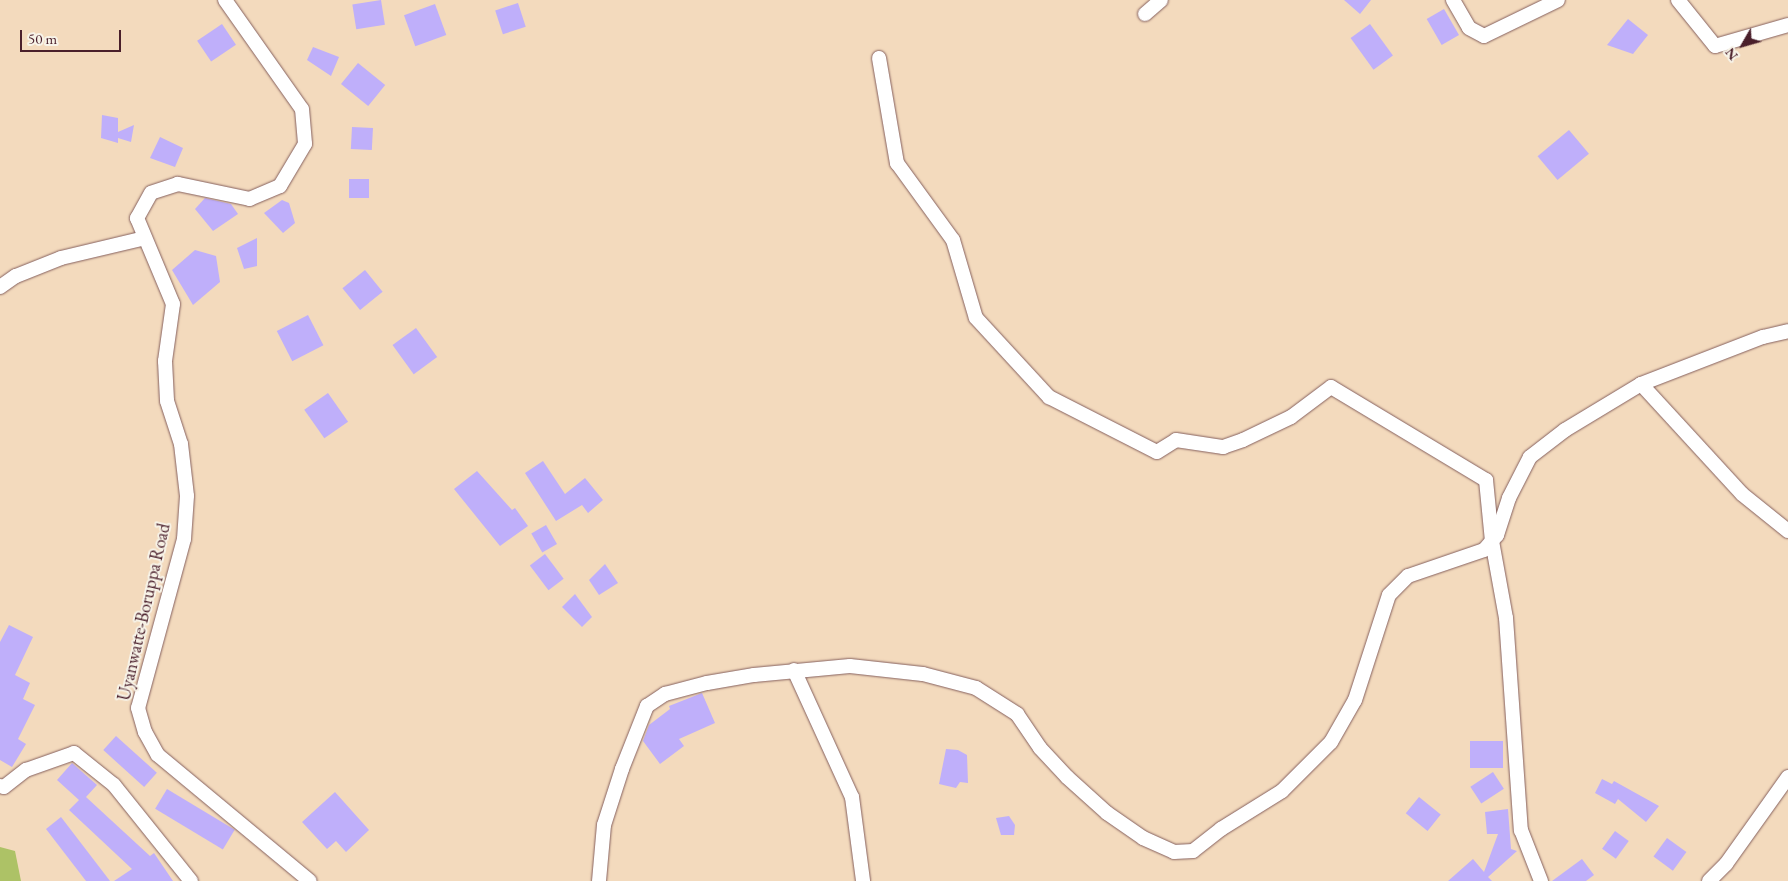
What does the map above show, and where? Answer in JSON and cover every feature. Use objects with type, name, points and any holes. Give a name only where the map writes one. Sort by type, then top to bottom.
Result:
[{"type":"street","name":"Uyanwatte-Boruppa Road","points":[[225,0],[302,109],[306,144],[280,186],[250,199],[178,184],[150,193],[137,218],[173,304],[165,361],[167,401],[181,444],[187,496],[184,540],[138,708],[145,732],[158,755],[310,881]]},
{"type":"street","points":[[1145,14],[1161,0]]},
{"type":"street","points":[[1453,0],[1469,28],[1484,36],[1558,0]]},
{"type":"street","points":[[1678,0],[1715,46],[1788,25]]},
{"type":"street","points":[[879,58],[897,163],[953,240],[976,318],[1049,397],[1157,452],[1176,440],[1223,447],[1243,440],[1291,417],[1331,387],[1486,480],[1492,541],[1506,618],[1521,830],[1541,881]]},
{"type":"street","points":[[0,287],[16,276],[61,258],[145,238]]},
{"type":"street","points":[[599,881],[604,825],[622,768],[647,706],[665,694],[707,683],[794,670],[850,666],[923,674],[976,688],[1017,714],[1040,748],[1067,777],[1107,813],[1143,838],[1174,852],[1194,851],[1220,829],[1282,791],[1331,742],[1355,700],[1389,594],[1408,576],[1484,550],[1492,541],[1530,457],[1565,430],[1641,384],[1763,336],[1788,331]]},
{"type":"street","points":[[1641,384],[1742,494],[1788,531]]},
{"type":"street","points":[[794,670],[852,797],[863,881]]},
{"type":"street","points":[[0,786],[4,787],[26,770],[74,753],[114,785],[191,881]]},
{"type":"street","points":[[1709,881],[1726,864],[1788,777]]},
{"type":"green space","points":[[0,847],[15,851],[21,881],[0,881]]},
{"type":"building","points":[[381,0],[385,25],[356,29],[352,5]]},
{"type":"building","points":[[1344,0],[1371,0],[1360,14]]},
{"type":"building","points":[[518,3],[526,27],[503,34],[495,10]]},
{"type":"building","points":[[435,4],[446,35],[415,46],[404,15]]},
{"type":"building","points":[[1444,9],[1459,35],[1442,45],[1427,19]]},
{"type":"building","points":[[1628,19],[1648,35],[1633,54],[1607,45]]},
{"type":"building","points":[[222,24],[236,45],[211,62],[197,41]]},
{"type":"building","points":[[1370,24],[1393,56],[1374,70],[1351,38]]},
{"type":"building","points":[[313,47],[339,57],[331,76],[307,60]]},
{"type":"building","points":[[358,63],[385,85],[368,106],[341,84]]},
{"type":"building","points":[[102,115],[118,118],[118,132],[134,125],[131,142],[118,138],[118,143],[101,138]]},
{"type":"building","points":[[352,127],[373,128],[372,150],[351,149]]},
{"type":"building","points":[[1569,130],[1589,154],[1558,180],[1538,156]]},
{"type":"building","points":[[160,137],[183,148],[175,167],[150,158]]},
{"type":"building","points":[[349,179],[369,179],[369,198],[349,198]]},
{"type":"building","points":[[205,198],[231,204],[238,214],[213,231],[195,209]]},
{"type":"building","points":[[282,200],[289,203],[295,223],[283,233],[264,213]]},
{"type":"building","points":[[257,238],[257,266],[244,269],[237,248]]},
{"type":"building","points":[[195,250],[216,256],[220,282],[193,305],[172,270]]},
{"type":"building","points":[[365,270],[383,292],[360,310],[342,288]]},
{"type":"building","points":[[308,315],[323,345],[292,361],[277,331]]},
{"type":"building","points":[[416,328],[437,357],[414,374],[393,345]]},
{"type":"building","points":[[328,393],[348,422],[324,438],[304,410]]},
{"type":"building","points":[[543,461],[565,494],[585,478],[603,500],[588,513],[582,505],[556,521],[525,473]]},
{"type":"building","points":[[477,471],[512,510],[515,508],[528,526],[500,546],[454,489]]},
{"type":"building","points":[[546,525],[557,544],[542,553],[531,534]]},
{"type":"building","points":[[545,554],[564,579],[548,590],[530,565]]},
{"type":"building","points":[[605,564],[618,583],[599,595],[589,580]]},
{"type":"building","points":[[575,594],[592,617],[582,627],[562,607]]},
{"type":"building","points":[[9,625],[33,637],[15,675],[30,683],[23,699],[35,705],[18,739],[26,744],[12,767],[0,760],[0,642]]},
{"type":"building","points":[[702,693],[715,723],[679,739],[684,746],[660,764],[643,741],[649,725],[670,709],[669,706]]},
{"type":"building","points":[[116,736],[157,773],[144,787],[103,750]]},
{"type":"building","points":[[1470,741],[1503,741],[1503,768],[1470,768]]},
{"type":"building","points":[[946,749],[958,750],[967,755],[968,783],[960,782],[956,788],[939,784]]},
{"type":"building","points":[[72,763],[97,785],[86,797],[150,856],[154,853],[173,881],[114,881],[132,869],[69,810],[79,800],[57,780]]},
{"type":"building","points":[[1493,772],[1504,789],[1481,803],[1470,787]]},
{"type":"building","points":[[1602,779],[1612,784],[1614,781],[1659,806],[1646,822],[1618,799],[1615,804],[1595,793]]},
{"type":"building","points":[[167,789],[235,830],[223,849],[155,809]]},
{"type":"building","points":[[335,792],[369,830],[346,852],[336,841],[327,849],[302,822]]},
{"type":"building","points":[[1419,797],[1441,815],[1428,831],[1406,813]]},
{"type":"building","points":[[1508,809],[1511,849],[1517,851],[1488,877],[1492,881],[1448,881],[1473,859],[1484,872],[1498,834],[1487,834],[1485,812]]},
{"type":"building","points":[[1009,816],[1015,825],[1014,835],[1001,835],[996,818]]},
{"type":"building","points":[[61,817],[110,881],[86,881],[46,829]]},
{"type":"building","points":[[1615,831],[1629,841],[1616,859],[1602,849]]},
{"type":"building","points":[[1667,838],[1686,852],[1673,871],[1653,857]]},
{"type":"building","points":[[1582,859],[1594,875],[1586,881],[1552,881]]}]
